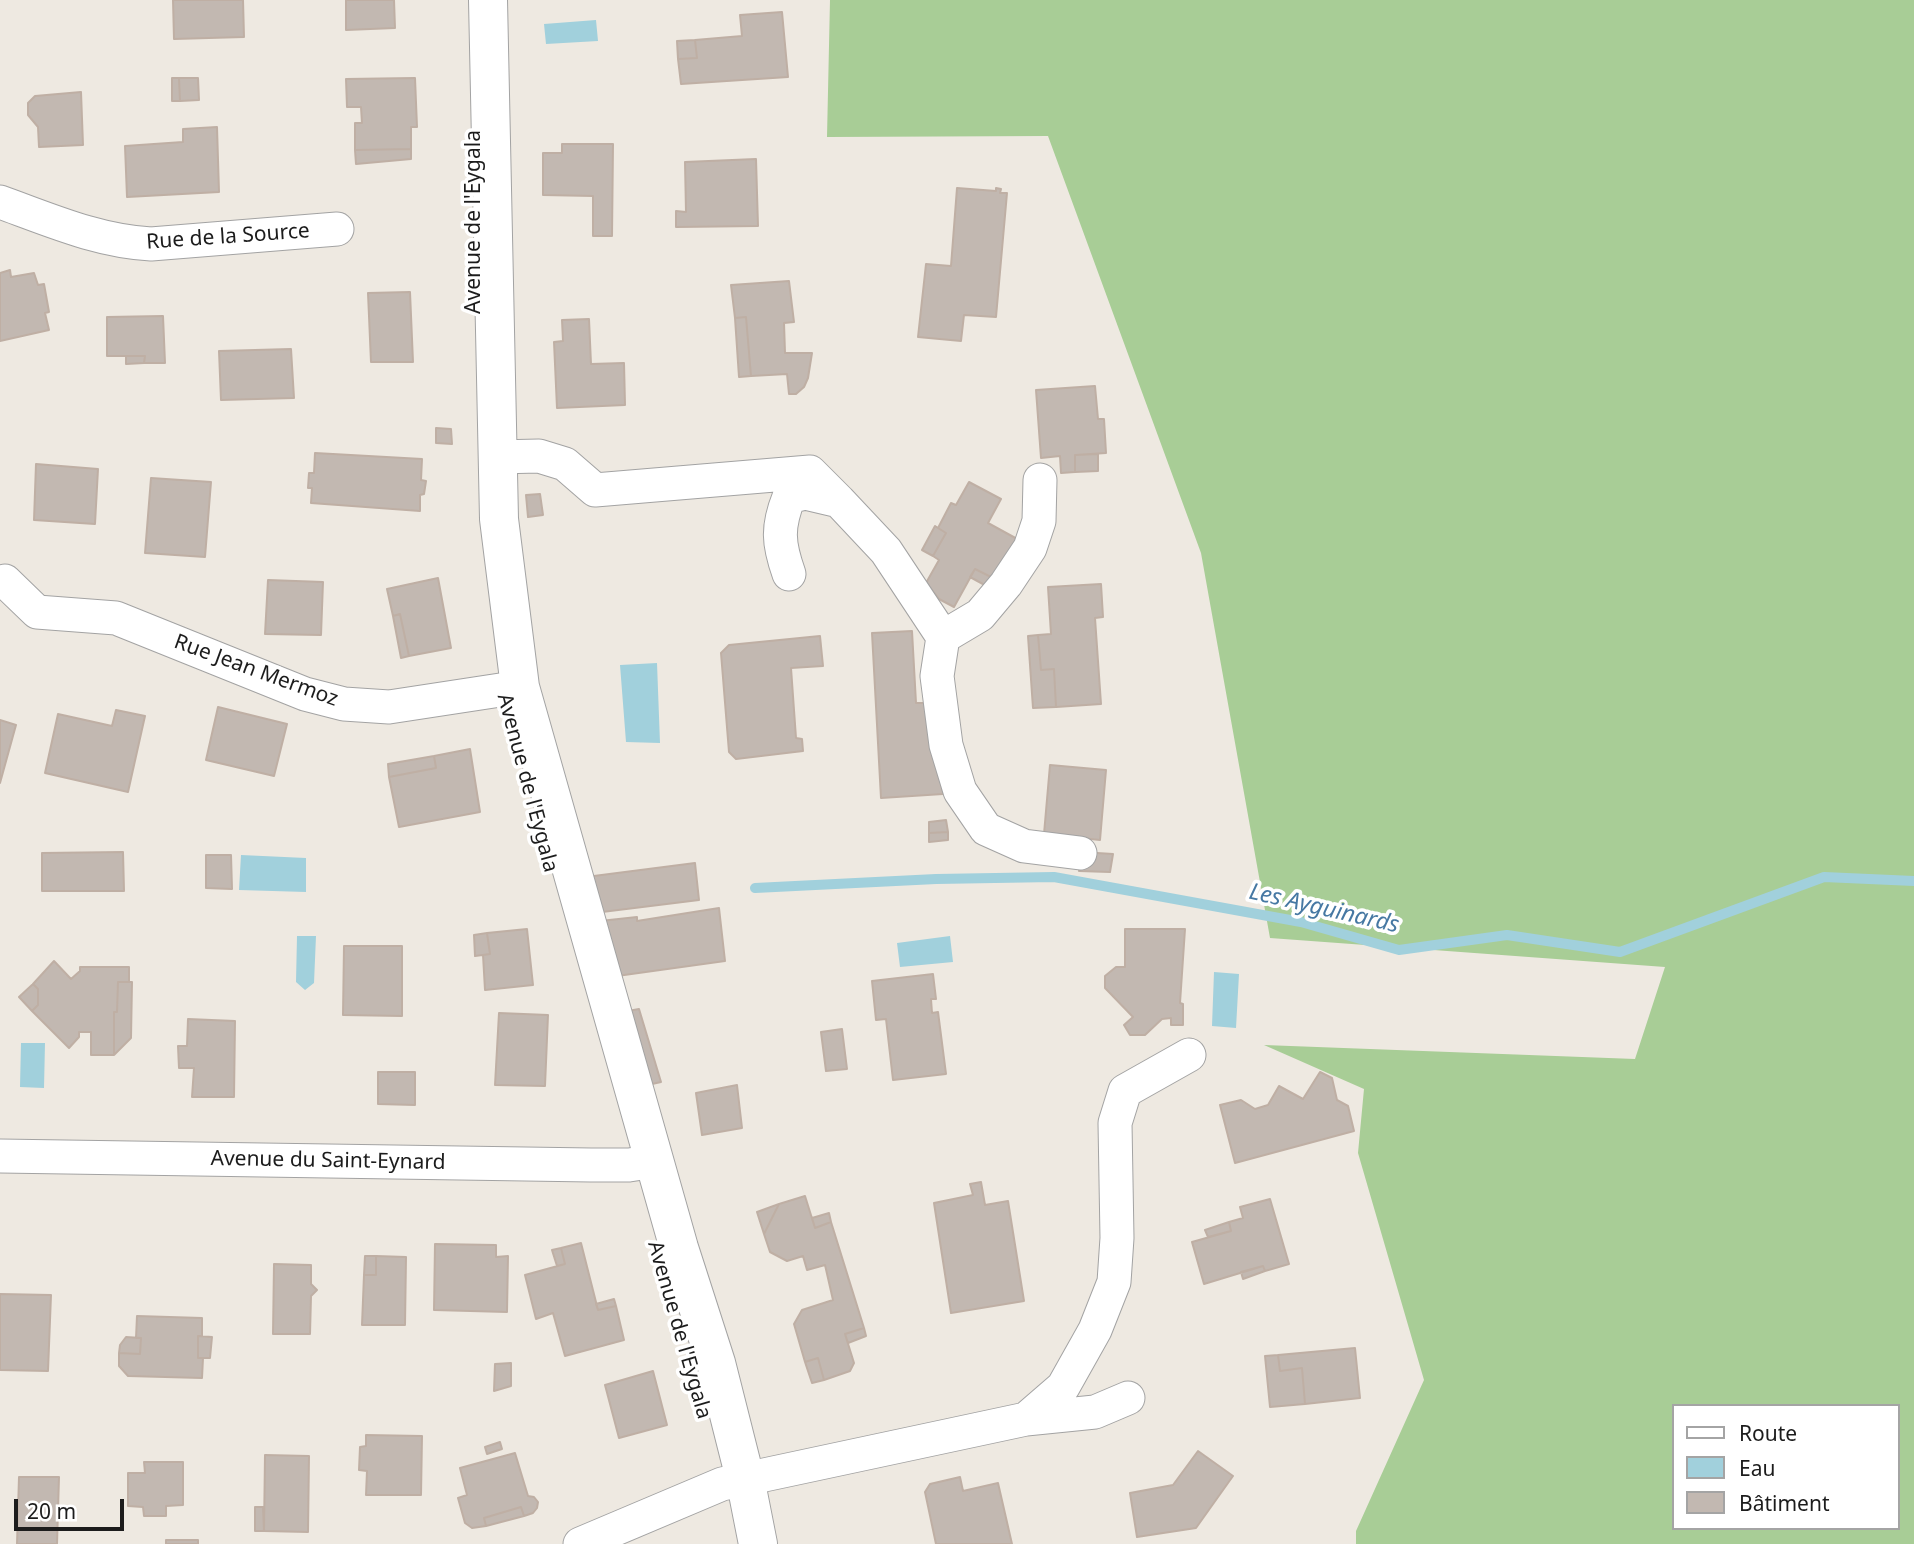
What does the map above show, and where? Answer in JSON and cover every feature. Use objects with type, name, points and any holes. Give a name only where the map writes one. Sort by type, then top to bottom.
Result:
[{"type":"street","name":"Avenue de l'Eygala","points":[[471,0],[475,431],[489,624],[511,688],[642,1163],[691,1367],[758,1544]]},
{"type":"street","name":"Avenue de l'Eygala","points":[[488,0],[496,457],[511,688]]},
{"type":"street","name":"Rue de la Source","points":[[0,202],[93,236],[122,243],[151,244],[337,229]]},
{"type":"street","points":[[496,457],[538,456],[565,464],[595,490],[810,472],[886,551],[943,637],[937,676],[946,745],[960,791],[986,830],[1024,846],[1080,853]]},
{"type":"street","points":[[943,637],[980,615],[1006,584],[1030,548],[1039,521],[1040,480]]},
{"type":"street","points":[[789,574],[781,551],[780,520],[789,497],[805,493],[839,500]]},
{"type":"street","name":"Rue Jean Mermoz","points":[[5,581],[37,612],[116,618],[305,694],[344,704],[389,706],[511,688]]},
{"type":"street","points":[[1027,1419],[1063,1387],[1095,1330],[1114,1282],[1117,1237],[1115,1123],[1125,1091],[1189,1055]]},
{"type":"street","name":"Avenue du Saint-Eynard","points":[[0,1156],[642,1163]]},
{"type":"street","points":[[580,1544],[734,1481],[1027,1419],[1095,1412],[1128,1398]]},
{"type":"street","name":"Avenue de l'Eygala","points":[[734,1481],[735,1544]]},
{"type":"green space","points":[[830,0],[1914,0],[1914,1544],[1356,1544],[1356,1531],[1424,1380],[1358,1153],[1364,1089],[1264,1045],[1635,1059],[1665,967],[1270,938],[1201,553],[1048,136],[827,137]]},
{"type":"water","points":[[596,20],[598,41],[546,44],[544,24]]},
{"type":"water","points":[[657,663],[660,743],[626,742],[620,665]]},
{"type":"water","points":[[241,855],[306,858],[306,892],[239,890]]},
{"type":"water","points":[[297,936],[316,936],[314,983],[305,990],[296,982]]},
{"type":"water","points":[[950,936],[953,962],[900,967],[897,943]]},
{"type":"water","points":[[1214,972],[1239,974],[1236,1028],[1212,1026]]},
{"type":"water","points":[[21,1043],[45,1043],[44,1088],[20,1087]]},
{"type":"building","points":[[173,0],[243,0],[244,37],[174,39]]},
{"type":"building","points":[[346,0],[394,0],[395,28],[346,30]]},
{"type":"building","points":[[782,12],[788,77],[681,84],[678,59],[697,58],[695,40],[742,36],[740,15]]},
{"type":"building","points":[[695,40],[697,58],[678,59],[677,41]]},
{"type":"building","points":[[172,78],[179,78],[180,101],[172,101]]},
{"type":"building","points":[[179,78],[198,78],[199,100],[180,101]]},
{"type":"building","points":[[415,78],[417,127],[411,127],[411,149],[355,150],[355,123],[362,123],[361,107],[347,107],[346,79]]},
{"type":"building","points":[[81,92],[83,145],[39,147],[38,127],[28,115],[28,103],[35,96]]},
{"type":"building","points":[[217,127],[219,192],[127,197],[125,146],[183,142],[183,129]]},
{"type":"building","points":[[562,144],[613,144],[612,236],[593,236],[593,196],[543,195],[543,153],[562,153]]},
{"type":"building","points":[[411,149],[411,159],[356,164],[355,150]]},
{"type":"building","points":[[756,159],[758,226],[676,227],[676,211],[686,212],[685,162]]},
{"type":"building","points":[[957,188],[996,191],[996,188],[1001,189],[1000,193],[1007,193],[996,317],[964,315],[961,341],[918,337],[926,264],[951,266]]},
{"type":"building","points":[[10,270],[11,277],[34,273],[38,285],[44,284],[49,312],[45,313],[49,330],[0,341],[0,273]]},
{"type":"building","points":[[789,281],[794,322],[784,323],[785,353],[812,353],[808,378],[804,387],[796,394],[789,394],[787,374],[751,376],[746,317],[735,318],[731,285]]},
{"type":"building","points":[[410,292],[413,362],[371,362],[368,293]]},
{"type":"building","points":[[163,316],[165,363],[144,363],[145,356],[107,356],[107,317]]},
{"type":"building","points":[[746,317],[751,376],[739,377],[735,318]]},
{"type":"building","points":[[589,319],[591,364],[624,363],[625,405],[557,408],[554,342],[563,341],[562,320]]},
{"type":"building","points":[[291,349],[294,398],[221,400],[219,351]]},
{"type":"building","points":[[126,356],[145,356],[144,363],[126,364]]},
{"type":"building","points":[[1095,386],[1098,419],[1104,419],[1106,453],[1075,455],[1075,472],[1061,473],[1060,456],[1041,458],[1036,390]]},
{"type":"building","points":[[436,428],[451,429],[452,444],[436,443]]},
{"type":"building","points":[[315,453],[422,459],[421,480],[426,481],[424,494],[420,495],[420,511],[311,503],[309,473],[314,473]]},
{"type":"building","points":[[1098,454],[1098,471],[1075,472],[1075,455]]},
{"type":"building","points":[[36,464],[98,469],[95,524],[34,520]]},
{"type":"building","points":[[151,478],[211,482],[205,557],[145,553]]},
{"type":"building","points":[[969,482],[1001,499],[988,523],[1019,540],[997,580],[975,569],[954,607],[939,599],[926,583],[939,560],[933,556],[946,533],[938,528],[951,503],[956,505]]},
{"type":"building","points":[[540,494],[543,515],[528,517],[526,495]]},
{"type":"building","points":[[935,526],[946,533],[933,556],[922,550]]},
{"type":"building","points":[[975,569],[997,580],[992,589],[970,577]]},
{"type":"building","points":[[438,578],[451,648],[409,656],[400,614],[393,616],[387,589]]},
{"type":"building","points":[[268,580],[323,582],[321,635],[265,634]]},
{"type":"building","points":[[1101,584],[1103,617],[1095,618],[1101,704],[1056,707],[1054,669],[1041,670],[1038,635],[1051,634],[1048,587]]},
{"type":"building","points":[[400,614],[409,656],[401,658],[393,616]]},
{"type":"building","points":[[912,631],[916,703],[925,703],[935,724],[943,794],[881,798],[872,633]]},
{"type":"building","points":[[1038,635],[1041,670],[1054,669],[1056,707],[1033,708],[1028,636]]},
{"type":"building","points":[[820,636],[823,666],[791,668],[796,738],[802,739],[803,751],[736,759],[729,752],[721,653],[729,645]]},
{"type":"building","points":[[218,707],[287,724],[274,776],[206,760]]},
{"type":"building","points":[[116,710],[145,716],[128,792],[45,773],[58,714],[112,726]]},
{"type":"building","points":[[0,720],[16,725],[0,783]]},
{"type":"building","points":[[470,749],[480,812],[399,827],[389,777],[436,768],[434,756]]},
{"type":"building","points":[[434,756],[436,768],[389,777],[388,764]]},
{"type":"building","points":[[1050,765],[1106,770],[1100,840],[1044,834]]},
{"type":"building","points":[[946,820],[948,832],[929,833],[929,822]]},
{"type":"building","points":[[948,832],[948,840],[929,842],[929,833]]},
{"type":"building","points":[[123,852],[124,891],[42,891],[42,853]]},
{"type":"building","points":[[1081,852],[1113,854],[1110,872],[1079,871]]},
{"type":"building","points":[[206,855],[231,855],[232,889],[206,888]]},
{"type":"building","points":[[695,863],[699,900],[594,913],[586,877]]},
{"type":"building","points":[[719,908],[725,961],[617,976],[600,921],[637,917],[637,921]]},
{"type":"building","points":[[527,929],[533,985],[485,990],[483,955],[490,954],[487,933]]},
{"type":"building","points":[[1125,929],[1185,929],[1180,1003],[1183,1004],[1183,1025],[1171,1025],[1171,1018],[1162,1019],[1145,1035],[1130,1035],[1124,1025],[1133,1017],[1105,988],[1105,976],[1116,967],[1125,967]]},
{"type":"building","points":[[487,933],[490,954],[475,956],[474,935]]},
{"type":"building","points":[[344,946],[402,946],[402,1016],[343,1015]]},
{"type":"building","points":[[54,961],[71,979],[80,971],[80,967],[129,967],[129,982],[118,982],[117,1012],[114,1012],[114,1055],[91,1055],[91,1032],[79,1032],[79,1037],[69,1048],[32,1011],[38,1005],[38,989],[33,984]]},
{"type":"building","points":[[933,974],[936,999],[931,999],[932,1013],[938,1012],[946,1074],[893,1080],[886,1019],[876,1020],[872,981]]},
{"type":"building","points":[[118,982],[132,982],[131,1038],[114,1055],[114,1012],[117,1012]]},
{"type":"building","points":[[33,984],[38,989],[38,1005],[32,1011],[19,997]]},
{"type":"building","points":[[639,1009],[661,1082],[652,1084],[628,1011]]},
{"type":"building","points":[[499,1013],[548,1015],[545,1086],[495,1085]]},
{"type":"building","points":[[188,1019],[235,1021],[234,1097],[192,1097],[194,1068],[179,1068],[178,1046],[187,1046]]},
{"type":"building","points":[[842,1029],[847,1069],[826,1071],[821,1032]]},
{"type":"building","points":[[378,1072],[415,1072],[415,1105],[378,1104]]},
{"type":"building","points":[[1320,1072],[1332,1078],[1337,1100],[1348,1106],[1354,1131],[1235,1163],[1220,1105],[1241,1100],[1255,1109],[1268,1105],[1279,1086],[1303,1099]]},
{"type":"building","points":[[737,1085],[742,1128],[702,1135],[696,1093]]},
{"type":"building","points":[[981,1182],[985,1205],[1008,1201],[1024,1301],[951,1313],[934,1203],[973,1195],[970,1184]]},
{"type":"building","points":[[805,1196],[815,1228],[831,1222],[864,1328],[845,1334],[854,1363],[850,1371],[824,1380],[818,1358],[805,1362],[794,1324],[802,1310],[833,1300],[825,1265],[807,1270],[803,1256],[787,1261],[770,1252],[764,1234],[779,1204]]},
{"type":"building","points":[[1270,1199],[1289,1264],[1265,1271],[1263,1266],[1204,1284],[1192,1242],[1231,1231],[1229,1222],[1243,1218],[1240,1207]]},
{"type":"building","points":[[779,1204],[764,1234],[757,1212]]},
{"type":"building","points":[[829,1213],[831,1222],[815,1228],[812,1218]]},
{"type":"building","points":[[1229,1222],[1231,1231],[1208,1237],[1205,1230]]},
{"type":"building","points":[[581,1243],[598,1310],[616,1306],[624,1340],[565,1356],[553,1313],[536,1319],[525,1275],[565,1264],[561,1248]]},
{"type":"building","points":[[435,1244],[496,1245],[496,1257],[508,1256],[507,1312],[434,1310]]},
{"type":"building","points":[[561,1248],[565,1264],[557,1266],[552,1250]]},
{"type":"building","points":[[365,1256],[376,1256],[376,1275],[364,1275]]},
{"type":"building","points":[[376,1256],[406,1257],[405,1325],[362,1325],[364,1275],[376,1275]]},
{"type":"building","points":[[274,1264],[311,1265],[311,1284],[317,1290],[311,1296],[310,1334],[273,1334]]},
{"type":"building","points":[[1263,1266],[1265,1271],[1243,1279],[1241,1272]]},
{"type":"building","points":[[0,1294],[51,1295],[48,1371],[0,1370]]},
{"type":"building","points":[[614,1299],[616,1306],[598,1310],[596,1304]]},
{"type":"building","points":[[137,1316],[202,1318],[202,1336],[198,1336],[198,1358],[203,1358],[202,1378],[128,1376],[119,1366],[119,1353],[140,1354],[141,1338],[136,1338]]},
{"type":"building","points":[[864,1328],[866,1336],[848,1343],[845,1334]]},
{"type":"building","points":[[198,1336],[212,1337],[210,1358],[198,1358]]},
{"type":"building","points":[[126,1337],[141,1338],[140,1354],[119,1353],[120,1345]]},
{"type":"building","points":[[1355,1348],[1360,1398],[1305,1404],[1302,1368],[1280,1371],[1278,1355]]},
{"type":"building","points":[[1278,1355],[1280,1371],[1302,1368],[1305,1404],[1270,1407],[1265,1356]]},
{"type":"building","points":[[818,1358],[824,1380],[812,1383],[805,1362]]},
{"type":"building","points":[[511,1363],[511,1386],[494,1391],[495,1364]]},
{"type":"building","points":[[653,1371],[667,1425],[619,1438],[605,1385]]},
{"type":"building","points":[[366,1435],[422,1436],[421,1495],[366,1495],[367,1471],[359,1470],[360,1447],[366,1446]]},
{"type":"building","points":[[500,1442],[502,1449],[487,1454],[485,1447]]},
{"type":"building","points":[[1198,1451],[1233,1476],[1196,1528],[1137,1537],[1130,1493],[1173,1485]]},
{"type":"building","points":[[515,1453],[528,1496],[534,1497],[538,1502],[537,1508],[533,1513],[524,1516],[521,1507],[484,1518],[486,1526],[472,1528],[465,1523],[458,1498],[467,1495],[460,1468]]},
{"type":"building","points":[[265,1455],[309,1456],[308,1532],[264,1531]]},
{"type":"building","points":[[144,1462],[183,1462],[183,1505],[166,1506],[166,1516],[144,1516],[143,1507],[128,1506],[128,1473],[145,1473]]},
{"type":"building","points":[[19,1477],[59,1477],[57,1544],[17,1544]]},
{"type":"building","points":[[960,1477],[963,1491],[998,1483],[1012,1544],[936,1544],[925,1492],[930,1484]]},
{"type":"building","points":[[255,1507],[263,1507],[264,1531],[255,1531]]},
{"type":"building","points":[[521,1507],[524,1516],[486,1526],[484,1518]]},
{"type":"building","points":[[166,1540],[198,1540],[198,1544],[166,1544]]},
{"type":"waterway","name":"Les Ayguinards","points":[[755,888],[936,879],[1054,877],[1301,922],[1399,950],[1507,935],[1620,952],[1824,877],[1914,881]]}]
